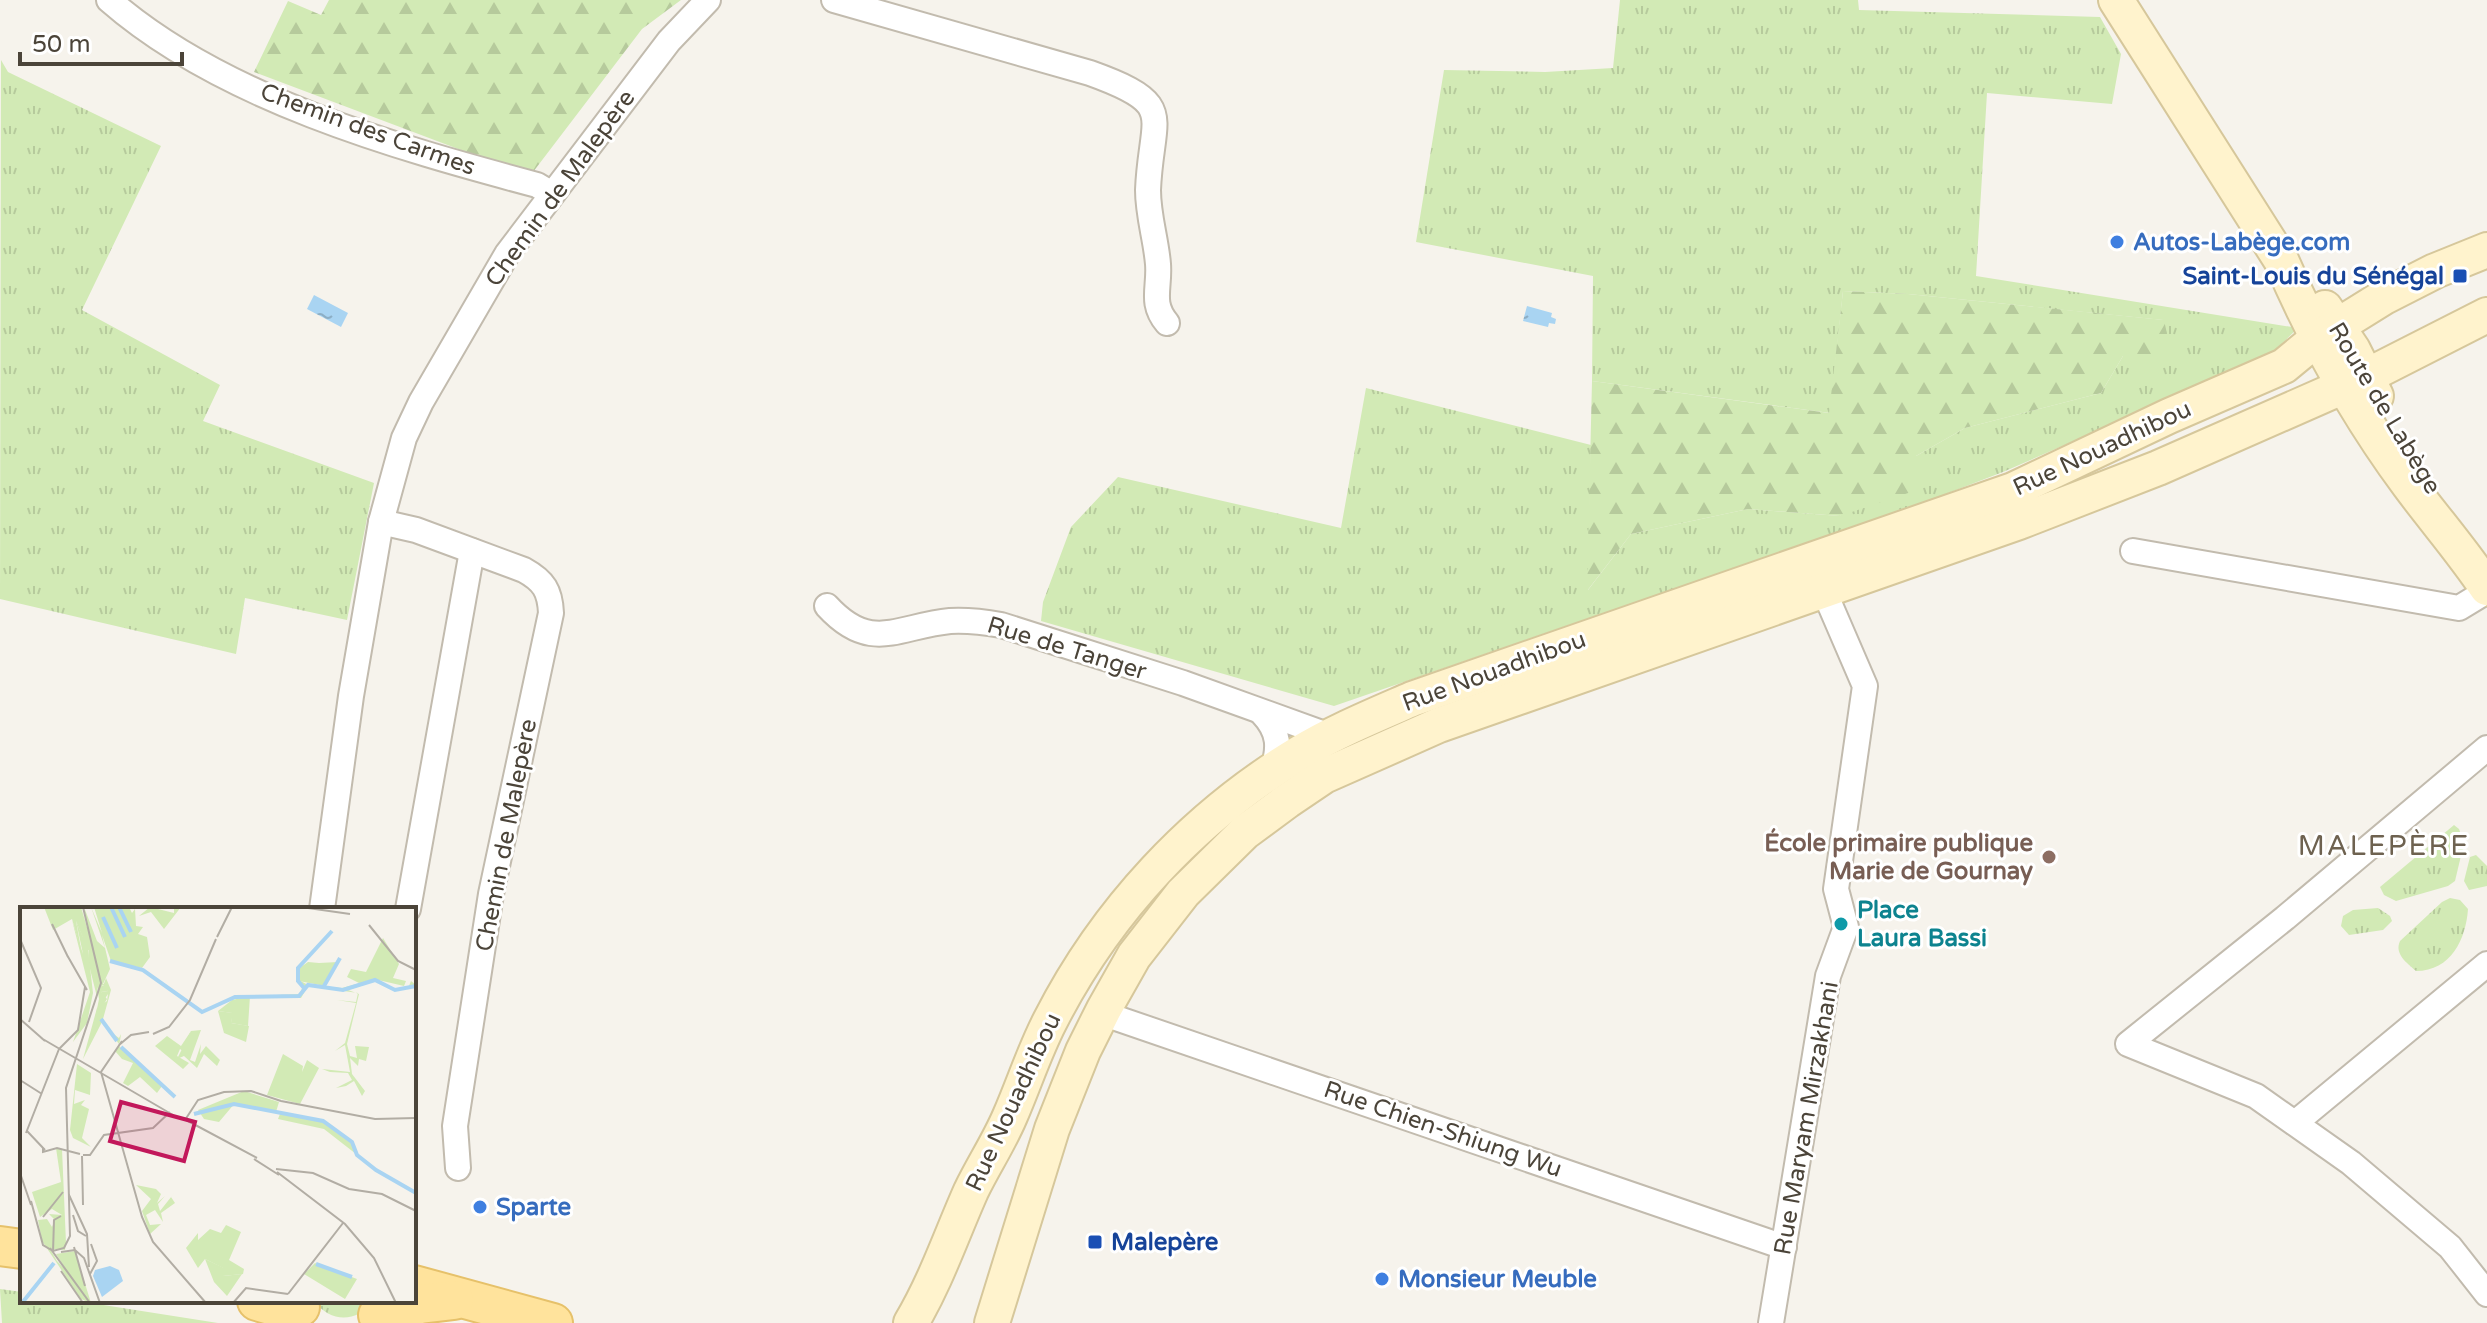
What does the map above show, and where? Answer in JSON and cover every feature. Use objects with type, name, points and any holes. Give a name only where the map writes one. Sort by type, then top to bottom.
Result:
[{"type":"main road","points":[[0,1246],[20,1249]]},
{"type":"main road","points":[[416,1285],[553,1323]]},
{"type":"main road","points":[[378,1313],[467,1298]]},
{"type":"main road","points":[[264,1303],[305,1315]]},
{"type":"street","name":"Chemin des Carmes","points":[[109,0],[139,26],[240,83],[323,118],[415,150],[537,185],[552,194]]},
{"type":"street","name":"Chemin de Malepère","points":[[322,907],[351,696],[381,522],[404,438],[421,402],[507,254],[669,41],[708,0]]},
{"type":"street","points":[[834,0],[1090,73],[1123,85],[1145,100],[1154,112],[1156,129],[1148,190],[1158,264],[1157,304],[1159,314],[1167,323]]},
{"type":"street","name":"Route de Labège","points":[[2116,0],[2281,260],[2302,279],[2356,381],[2381,406],[2439,498],[2482,582]]},
{"type":"street","name":"Rue Nouadhibou","points":[[911,1323],[931,1288],[968,1198],[1010,1118],[1049,1022],[1076,974],[1155,870],[1210,817],[1272,772],[1330,736],[1412,699],[2013,490],[2284,366],[2328,331],[2410,284],[2487,250]]},
{"type":"street","name":"Rue Nouadhibou","points":[[992,1323],[1052,1129],[1083,1051],[1134,956],[1183,893],[1245,832],[1324,776],[1439,725],[2019,522],[2158,468],[2356,381],[2487,315]]},
{"type":"street","name":"Chemin de Malepère","points":[[381,522],[416,530],[538,578],[550,597],[551,613],[491,894],[455,1126],[458,1168]]},
{"type":"street","points":[[408,907],[472,551]]},
{"type":"street","points":[[2133,551],[2459,608],[2482,582]]},
{"type":"street","name":"Rue Maryam Mirzakhani","points":[[1771,1323],[1828,976],[1846,927],[1836,889],[1865,686],[1824,591]]},
{"type":"street","name":"Rue de Tanger","points":[[827,606],[842,623],[873,633],[895,633],[948,621],[1001,625],[1183,683],[1330,736]]},
{"type":"street","points":[[1262,713],[1271,722],[1279,746],[1272,772]]},
{"type":"street","points":[[2487,748],[2285,918],[2128,1044],[2256,1096],[2295,1123],[2351,1163],[2450,1247],[2487,1294]]},
{"type":"street","points":[[2295,1123],[2487,964]]},
{"type":"street","name":"Rue Chien-Shiung Wu","points":[[1104,1009],[1113,1017],[1784,1247]]},
{"type":"green space","points":[[329,0],[681,0],[642,29],[530,176],[254,72],[288,1],[321,15]]},
{"type":"green space","points":[[1620,0],[1858,0],[1859,10],[2100,17],[2121,54],[2112,104],[1987,93],[1976,276],[2298,328],[2270,355],[2003,472],[1909,508],[1334,706],[1041,621],[1043,602],[1071,527],[1118,477],[1341,528],[1366,388],[1591,445],[1588,590],[1631,534],[1748,509],[1840,516],[1916,456],[1965,428],[2101,393],[2123,356],[2163,320],[1908,294],[1843,291],[1830,413],[1592,381],[1593,276],[1416,242],[1444,70],[1545,72],[1613,68]]},
{"type":"green space","points":[[1,60],[8,72],[161,146],[82,310],[220,385],[203,421],[374,483],[347,620],[245,598],[236,654],[0,599]]},
{"type":"green space","points":[[1843,291],[1908,294],[2164,320],[2172,357],[2123,356],[2101,393],[1965,428],[1916,456],[1917,490],[1840,516],[1748,509],[1631,534],[1587,591],[1592,381],[1829,413]]},
{"type":"green space","points":[[2454,825],[2459,829],[2464,843],[2455,881],[2448,886],[2396,901],[2384,895],[2380,887]]},
{"type":"green space","points":[[2476,855],[2487,866],[2487,886],[2469,890],[2464,881],[2470,857]]},
{"type":"green space","points":[[2450,898],[2460,900],[2468,909],[2460,942],[2439,966],[2416,971],[2400,954],[2400,941]]},
{"type":"green space","points":[[2378,908],[2392,921],[2383,930],[2349,935],[2341,926],[2343,916],[2353,910]]},
{"type":"green space","points":[[0,1289],[20,1292],[20,1303],[91,1303],[218,1323],[2,1323]]},
{"type":"green space","points":[[316,1303],[372,1303],[359,1313],[344,1318]]},
{"type":"water","points":[[314,295],[348,313],[341,327],[307,309]]},
{"type":"water","points":[[1527,306],[1552,313],[1555,324],[1549,323],[1548,327],[1523,321]]},
{"type":"place","name":"Autos-Labège.com","points":[[2117,242]]},
{"type":"place","name":"Saint-Louis du Sénégal","points":[[2460,276]]},
{"type":"place","name":"École primaire publique Marie de Gournay","points":[[2049,857]]},
{"type":"place","name":"Place Laura Bassi","points":[[1841,924]]},
{"type":"place","name":"Sparte","points":[[480,1207]]},
{"type":"place","name":"Malepère","points":[[1095,1242]]},
{"type":"place","name":"Monsieur Meuble","points":[[1382,1279]]},
{"type":"district","name":"MALEPÈRE","points":[[2384,845]]}]
